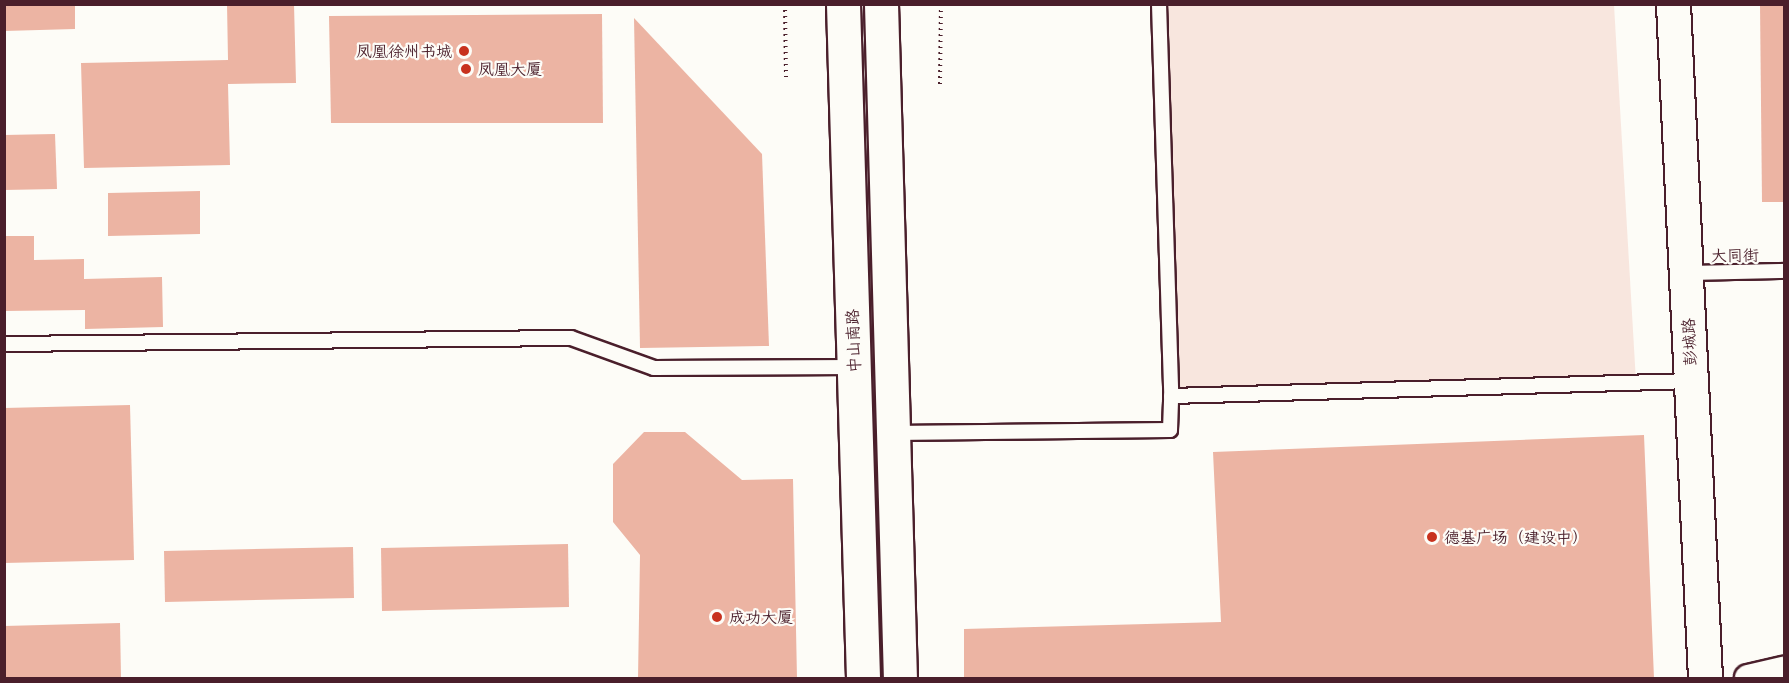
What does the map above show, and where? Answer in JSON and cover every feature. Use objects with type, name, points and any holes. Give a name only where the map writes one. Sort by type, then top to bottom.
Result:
[{"type":"main road","name":"中山南路","points":[[843,4],[863,678]]},
{"type":"main road","points":[[881,4],[900,678]]},
{"type":"main road","name":"彭城路","points":[[1673,4],[1705,678]]},
{"type":"street","points":[[1748,678],[1785,670]]},
{"type":"lane","points":[[894,433],[1170,430],[1171,396],[1159,4]]},
{"type":"lane","name":"大同街","points":[[1685,273],[1785,271]]},
{"type":"lane","points":[[4,344],[571,338],[654,368],[854,367]]},
{"type":"lane","points":[[1171,396],[1691,381]]},
{"type":"path","points":[[785,4],[786,78]]},
{"type":"path","points":[[940,84],[942,4]]},
{"type":"shaded area","points":[[1159,5],[1614,5],[1636,382],[1171,396]]},
{"type":"building","points":[[4,4],[75,4],[75,29],[4,31]]},
{"type":"building","points":[[227,4],[294,4],[296,83],[228,84],[230,165],[84,168],[81,63],[228,60]]},
{"type":"building","points":[[1760,4],[1784,4],[1784,202],[1762,202]]},
{"type":"building","name":"凤凰大厦","points":[[602,14],[603,123],[331,123],[329,16]]},
{"type":"building","points":[[634,18],[762,154],[769,346],[640,348]]},
{"type":"building","points":[[55,134],[57,189],[4,190],[4,135]]},
{"type":"building","points":[[200,191],[200,234],[108,236],[108,193]]},
{"type":"building","points":[[4,236],[34,236],[34,260],[84,259],[84,279],[162,277],[163,327],[85,329],[85,310],[4,311]]},
{"type":"building","points":[[130,405],[134,560],[4,563],[4,408]]},
{"type":"building","name":"成功大厦","points":[[644,432],[685,432],[742,480],[793,479],[797,678],[638,678],[640,555],[613,522],[613,464]]},
{"type":"building","name":"德基广场（建设中）","points":[[1644,435],[1654,678],[964,678],[964,629],[1221,622],[1213,452]]},
{"type":"building","points":[[568,544],[569,607],[382,611],[381,548]]},
{"type":"building","points":[[353,547],[354,598],[165,602],[164,551]]},
{"type":"building","points":[[120,623],[121,678],[4,678],[4,626]]},
{"type":"place","name":"凤凰徐州书城","points":[[464,51]]},
{"type":"place","name":"凤凰大厦","points":[[466,69]]},
{"type":"place","name":"德基广场（建设中）","points":[[1432,537]]},
{"type":"place","name":"成功大厦","points":[[717,617]]}]
